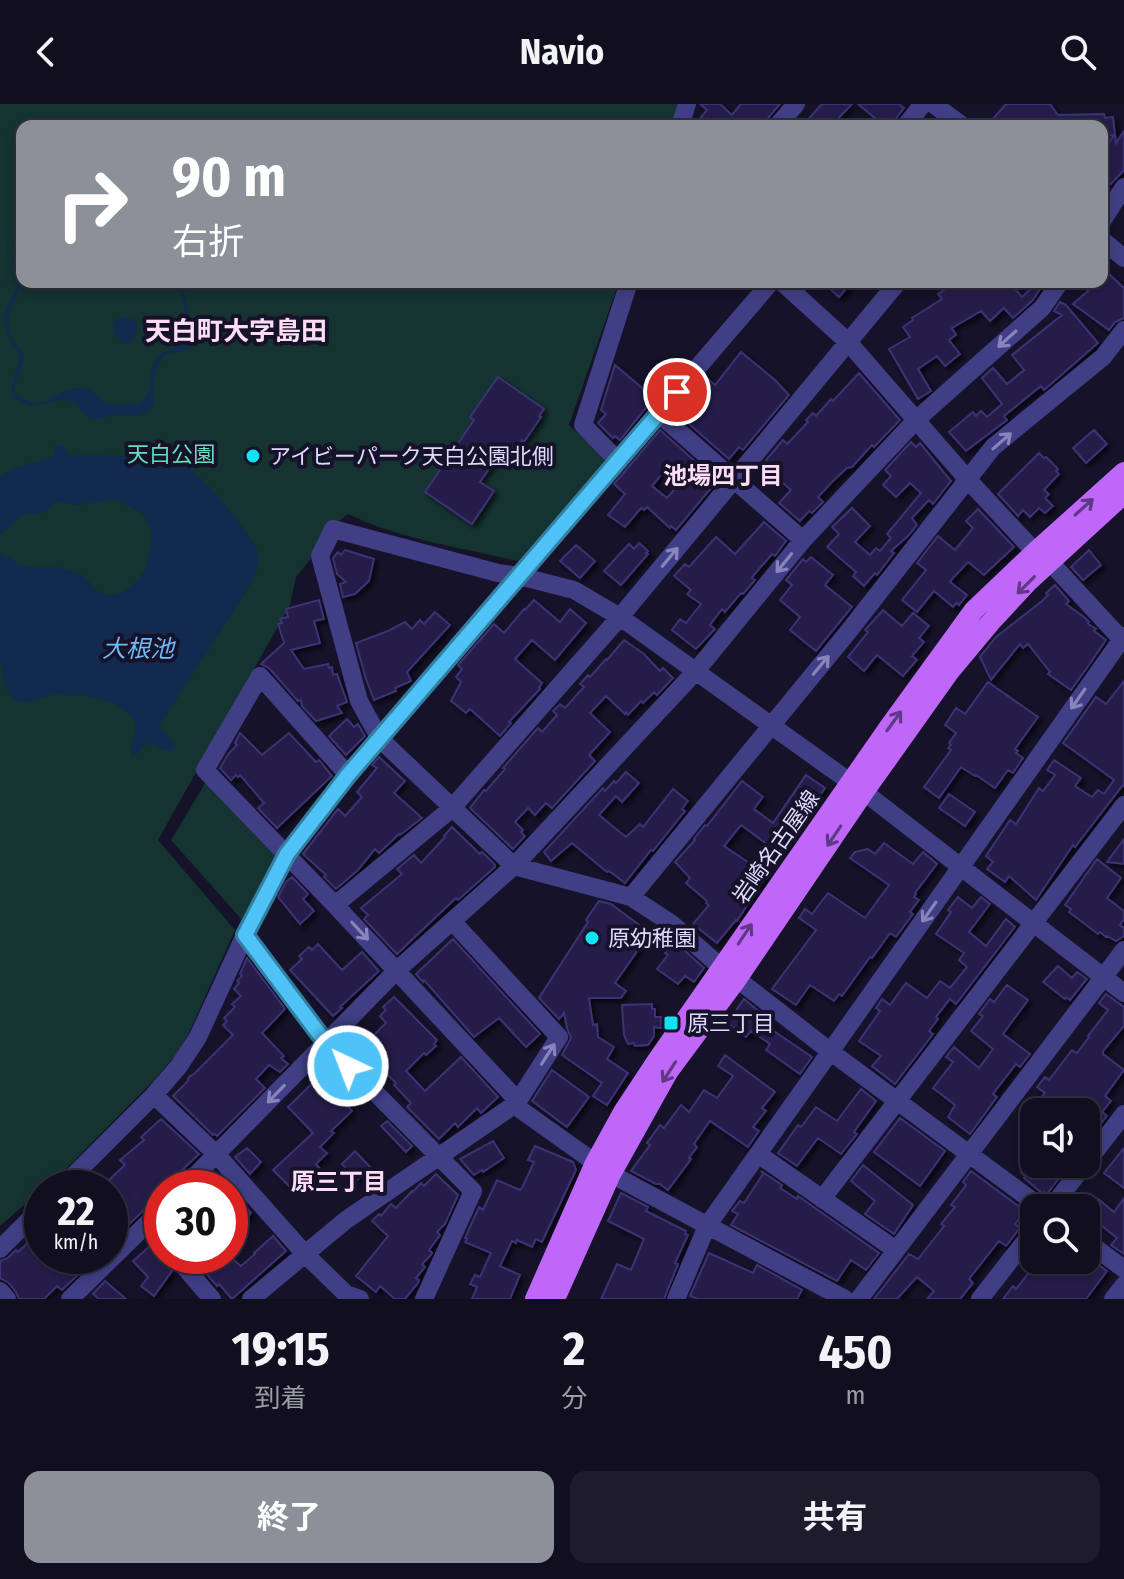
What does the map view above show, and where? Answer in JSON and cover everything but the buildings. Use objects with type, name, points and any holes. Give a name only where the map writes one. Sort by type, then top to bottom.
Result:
[{"type":"main road","name":"岩崎名古屋線","points":[[1042,557],[1124,472]]},
{"type":"main road","name":"岩崎名古屋線","points":[[555,1299],[623,1112],[656,1062],[730,973],[974,610],[1124,494]]},
{"type":"main road","name":"岩崎名古屋線","points":[[535,1299],[603,1169]]},
{"type":"street","points":[[782,120],[796,104]]},
{"type":"street","points":[[910,120],[923,104]]},
{"type":"street","points":[[933,104],[955,120]]},
{"type":"street","points":[[1108,212],[1124,187]]},
{"type":"street","points":[[1108,245],[1124,258]]},
{"type":"street","points":[[618,461],[583,425],[627,288]]},
{"type":"street","points":[[79,1170],[179,1066],[198,1037],[287,854],[348,775],[766,288]]},
{"type":"street","points":[[676,1299],[707,1226],[1123,639],[969,481],[849,343],[789,288]]},
{"type":"street","points":[[335,905],[451,809],[620,617],[893,288]]},
{"type":"street","points":[[202,1170],[397,970],[514,866],[696,671],[803,540],[916,420],[1042,308],[1056,288]]},
{"type":"street","points":[[631,897],[848,632],[993,447],[1103,357],[1124,330]]},
{"type":"street","points":[[658,413],[803,540]]},
{"type":"street","points":[[1023,1194],[831,1052],[672,924],[631,897],[514,866],[451,809],[380,739],[359,701],[320,556],[333,529],[574,590],[620,617],[771,724],[1124,993]]},
{"type":"street","points":[[348,775],[260,676],[205,770],[397,970],[516,1103],[603,1169],[707,1226],[808,1290],[845,1299]]},
{"type":"street","points":[[822,1199],[1124,805]]},
{"type":"street","points":[[251,1299],[346,1220],[516,1103],[559,1037],[452,921]]},
{"type":"street","points":[[245,935],[326,1043],[473,1191],[424,1299]]},
{"type":"street","points":[[859,1299],[1124,950]]},
{"type":"street","points":[[154,1095],[217,1155],[305,1254],[346,1294],[360,1299]]},
{"type":"street","points":[[1100,1144],[1124,1114]]},
{"type":"street","points":[[758,1154],[896,1250]]},
{"type":"street","points":[[1062,1194],[1074,1178]]},
{"type":"street","points":[[0,1249],[24,1225]]},
{"type":"street","points":[[70,1299],[144,1227]]},
{"type":"street","points":[[980,1299],[1020,1248]]},
{"type":"street","points":[[1100,1251],[1124,1269]]},
{"type":"street","points":[[190,1274],[212,1299]]},
{"type":"street","points":[[1113,1299],[1124,1285]]},
{"type":"street","points":[[0,1291],[7,1299]]},
{"type":"green space","name":"天白公園","points":[[0,104],[681,104],[676,120],[16,120],[16,288],[617,288],[569,425],[603,456],[604,463],[518,561],[409,536],[348,514],[323,534],[313,556],[296,577],[290,605],[158,840],[235,930],[177,1053],[64,1170],[24,1170],[24,1205],[0,1226]]},
{"type":"green space","points":[[207,780],[278,851],[242,920],[171,840]]},
{"type":"water","points":[[17,288],[19,288],[9,315],[9,328],[23,358],[15,394],[35,403],[78,388],[93,392],[110,404],[135,405],[148,393],[156,359],[163,352],[186,343],[186,318],[177,288],[181,288],[185,295],[190,345],[188,349],[164,355],[156,363],[154,403],[148,412],[141,415],[94,420],[73,401],[36,405],[21,402],[13,396],[12,385],[20,357],[4,324],[5,313]]},
{"type":"water","points":[[123,317],[132,319],[138,325],[132,340],[124,344],[113,331],[115,320]]},
{"type":"water","name":"大根池","points":[[56,445],[63,445],[69,456],[174,459],[195,474],[222,502],[246,532],[258,555],[257,569],[247,590],[159,726],[175,745],[170,752],[148,743],[131,758],[136,723],[114,703],[88,696],[52,694],[30,702],[14,701],[5,687],[0,659],[0,552],[25,567],[59,567],[77,573],[105,595],[119,594],[137,582],[146,568],[152,532],[142,513],[115,499],[76,505],[54,501],[48,511],[24,514],[0,535],[0,476],[53,457]]},
{"type":"waterway","points":[[152,381],[157,362],[162,356]]},
{"type":"place","name":"アイビーパーク天白公園北側","points":[[253,456]]},
{"type":"place","name":"原幼稚園","points":[[592,938]]},
{"type":"place","name":"原三丁目","points":[[671,1023]]},
{"type":"district","name":"天白町大字島田","points":[[236,331]]},
{"type":"district","name":"池場四丁目","points":[[723,476]]},
{"type":"district","name":"原三丁目","points":[[339,1182]]},
{"type":"route","points":[[348,1066],[326,1043],[245,935],[287,854],[348,775],[677,392]]}]
